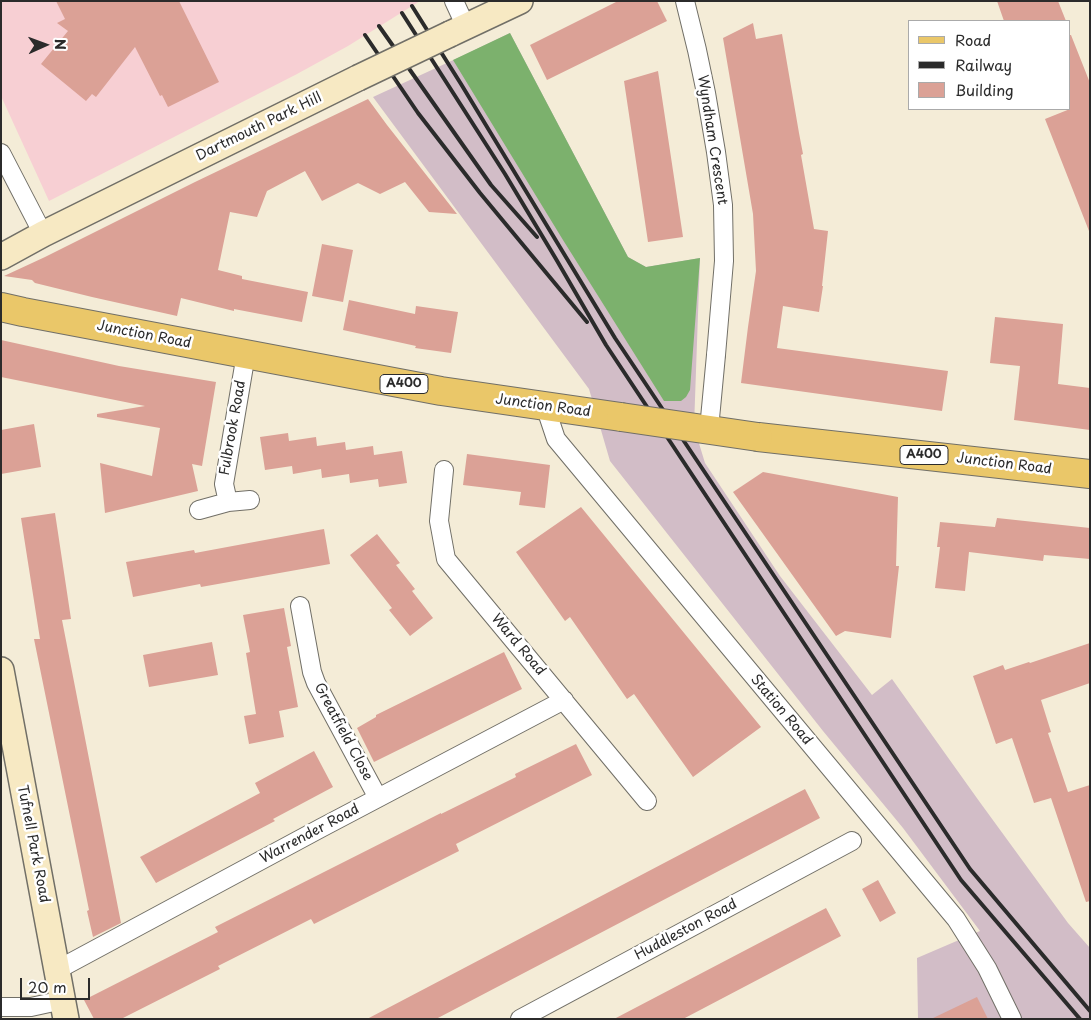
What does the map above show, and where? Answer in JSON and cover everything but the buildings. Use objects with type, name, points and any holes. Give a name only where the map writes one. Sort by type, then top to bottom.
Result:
[{"type":"main road","name":"Junction Road","points":[[1,307],[441,392],[758,436],[1090,474]]},
{"type":"street","points":[[454,1],[458,31]]},
{"type":"street","name":"Dartmouth Park Hill","points":[[1,257],[43,234],[358,78],[520,1]]},
{"type":"street","name":"Wyndham Crescent","points":[[685,1],[706,93],[723,205],[724,261],[709,429]]},
{"type":"street","points":[[1,153],[43,234]]},
{"type":"street","name":"Fulbrook Road","points":[[228,502],[224,484],[246,354]]},
{"type":"street","name":"Station Road","points":[[545,406],[556,439],[956,919],[987,968],[1012,1019]]},
{"type":"street","name":"Ward Road","points":[[444,470],[439,521],[446,559],[647,801]]},
{"type":"street","points":[[198,510],[228,502],[250,500]]},
{"type":"street","name":"Greatfield Close","points":[[300,606],[312,672],[316,682],[378,798]]},
{"type":"street","name":"Tufnell Park Road","points":[[1,670],[9,757],[65,1009]]},
{"type":"street","name":"Warrender Road","points":[[57,970],[564,700]]},
{"type":"street","name":"Huddleston Road","points":[[520,1019],[852,841]]},
{"type":"street","points":[[1,1007],[65,1009]]},
{"type":"shaded area","points":[[1,1],[420,1],[348,46],[297,74],[49,201],[1,96]]},
{"type":"shaded area","points":[[510,33],[628,257],[646,267],[700,258],[694,427],[705,463],[780,576],[872,695],[892,679],[1068,923],[1090,948],[1090,1019],[918,1019],[917,958],[980,931],[903,828],[823,731],[610,461],[589,389],[373,97]]},
{"type":"green space","points":[[510,33],[628,257],[646,267],[700,258],[690,390],[681,401],[664,401],[453,60]]},
{"type":"railway","points":[[412,6],[615,338],[970,869],[1090,1011]]},
{"type":"railway","points":[[402,13],[505,174],[606,345],[961,880],[1080,1019]]},
{"type":"railway","points":[[379,26],[491,185],[537,237]]},
{"type":"railway","points":[[365,35],[418,113],[480,193],[587,322]]}]
